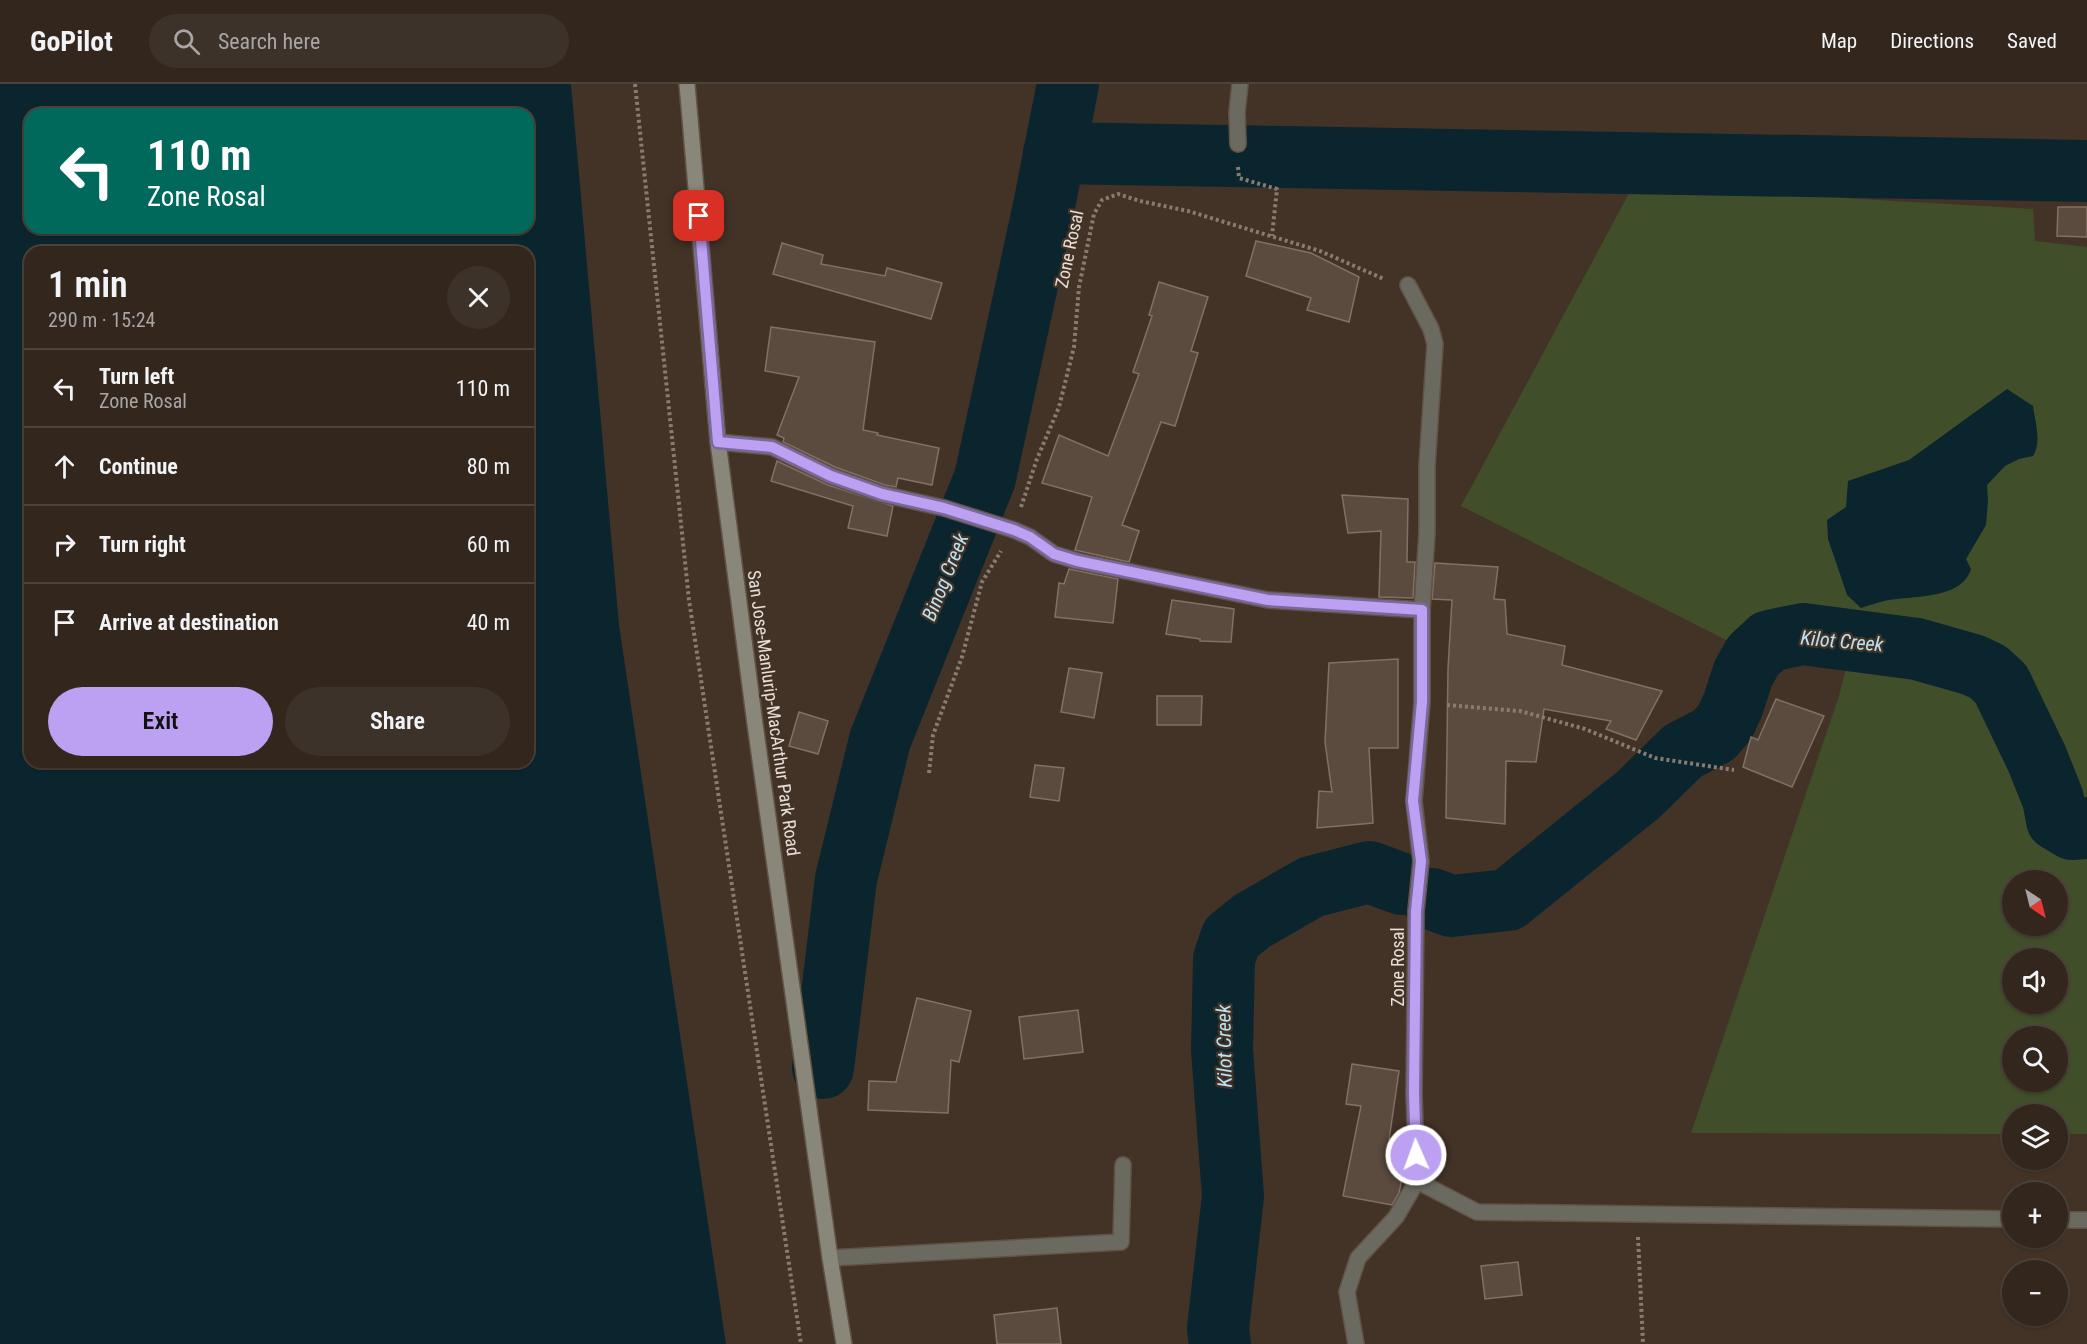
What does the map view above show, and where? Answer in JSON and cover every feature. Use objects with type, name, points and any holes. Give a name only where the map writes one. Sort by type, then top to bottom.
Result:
[{"type":"main road","name":"San Jose-Manlurip-MacArthur Park Road","points":[[687,84],[718,442],[753,713],[844,1344]]},
{"type":"street","points":[[1238,144],[1237,112],[1240,84]]},
{"type":"street","name":"Zone Rosal","points":[[1408,285],[1431,329],[1435,344],[1427,466],[1422,610],[1422,702],[1413,801],[1421,861],[1416,911],[1414,1094],[1417,1181]]},
{"type":"street","points":[[718,442],[772,447],[831,476],[882,494],[944,508],[1014,530],[1030,537],[1054,554],[1077,561],[1268,600],[1422,610]]},
{"type":"street","points":[[830,1258],[1121,1242],[1123,1165]]},
{"type":"street","points":[[1356,1344],[1347,1292],[1358,1258],[1396,1217],[1417,1181],[1476,1212],[2002,1219]]},
{"type":"street","points":[[2068,1220],[2087,1220]]},
{"type":"path","points":[[635,84],[689,600],[801,1344]]},
{"type":"path","points":[[1239,178],[1277,189],[1272,236]]},
{"type":"path","name":"Zone Rosal","points":[[929,773],[933,735],[962,657],[982,582],[1014,530],[1037,459],[1059,407],[1074,347],[1079,287],[1094,214],[1102,200],[1118,194],[1272,236],[1320,251],[1390,282],[1408,285]]},
{"type":"path","points":[[1422,702],[1520,711],[1585,729],[1655,758],[1694,762],[1734,770]]},
{"type":"path","points":[[1637,1214],[1643,1344]]},
{"type":"green space","points":[[1633,186],[2033,209],[2035,241],[2087,247],[2087,808],[2080,807],[2012,664],[1995,652],[1907,627],[1807,613],[1759,616],[1744,628],[1734,644],[1461,506]]},
{"type":"green space","points":[[1849,657],[1915,669],[1988,693],[2040,832],[2064,848],[2087,852],[2087,1134],[2068,1134],[2068,1104],[2002,1104],[2002,1134],[1691,1133],[1839,696]]},
{"type":"water","points":[[0,84],[571,84],[619,625],[726,1344],[0,1344]]},
{"type":"water","points":[[2007,389],[2033,406],[2037,432],[2036,450],[2033,456],[2019,459],[2005,466],[1987,485],[1986,525],[1966,559],[1971,569],[1965,579],[1957,587],[1946,592],[1884,601],[1861,608],[1847,595],[1828,539],[1827,520],[1846,507],[1848,481],[1909,460]]},
{"type":"building","points":[[2058,207],[2087,207],[2087,237],[2057,236]]},
{"type":"building","points":[[1256,241],[1311,253],[1359,277],[1349,322],[1307,310],[1311,298],[1246,276]]},
{"type":"building","points":[[782,243],[823,255],[821,264],[885,276],[887,268],[942,283],[931,319],[773,274]]},
{"type":"building","points":[[1159,282],[1208,297],[1191,351],[1198,353],[1175,426],[1161,422],[1122,525],[1139,531],[1129,562],[1075,550],[1092,497],[1042,483],[1059,435],[1108,456],[1139,374],[1133,372],[1152,316],[1149,315]]},
{"type":"building","points":[[771,327],[875,342],[863,430],[939,448],[932,485],[898,478],[896,487],[885,485],[835,467],[783,442],[784,438],[777,435],[799,377],[765,371]]},
{"type":"building","points":[[777,461],[828,485],[893,506],[887,536],[848,528],[853,506],[771,481]]},
{"type":"building","points":[[1342,495],[1408,499],[1407,562],[1415,562],[1413,598],[1379,597],[1381,531],[1348,533]]},
{"type":"building","points":[[1435,563],[1498,567],[1494,599],[1505,600],[1507,634],[1565,646],[1562,665],[1662,691],[1636,740],[1606,729],[1611,721],[1544,709],[1536,762],[1506,761],[1505,824],[1446,818],[1448,669],[1452,600],[1432,599]]},
{"type":"building","points":[[1069,569],[1118,579],[1113,623],[1055,617],[1059,583],[1064,584]]},
{"type":"building","points":[[1172,600],[1234,609],[1231,642],[1200,641],[1200,639],[1166,634]]},
{"type":"building","points":[[1398,659],[1398,748],[1369,748],[1373,823],[1317,828],[1319,791],[1332,792],[1325,742],[1329,663]]},
{"type":"building","points":[[1069,668],[1102,673],[1094,718],[1061,712]]},
{"type":"building","points":[[1157,696],[1202,696],[1201,725],[1157,725]]},
{"type":"building","points":[[1776,699],[1824,716],[1792,787],[1743,767],[1751,737],[1758,740]]},
{"type":"building","points":[[799,712],[828,721],[818,754],[789,746]]},
{"type":"building","points":[[1035,765],[1064,768],[1059,801],[1030,797]]},
{"type":"building","points":[[917,998],[971,1011],[959,1062],[951,1060],[948,1113],[868,1110],[869,1081],[896,1082]]},
{"type":"building","points":[[1078,1010],[1083,1052],[1024,1059],[1019,1017]]},
{"type":"building","points":[[1352,1064],[1399,1071],[1387,1154],[1406,1158],[1399,1193],[1392,1205],[1343,1196],[1361,1106],[1346,1104]]},
{"type":"building","points":[[1518,1262],[1522,1295],[1485,1299],[1481,1266]]},
{"type":"building","points":[[1057,1308],[1061,1344],[997,1344],[994,1315]]},
{"type":"waterway","name":"Binog Creek","points":[[823,1068],[846,879],[880,740],[985,478],[1068,84]]},
{"type":"waterway","points":[[1054,153],[2087,171]]},
{"type":"waterway","name":"Kilot Creek","points":[[1432,899],[1451,906],[1508,900],[1638,795],[1683,751],[1714,735],[1725,722],[1743,674],[1753,656],[1769,641],[1803,634],[1917,649],[1973,665],[1988,672],[2001,684],[2037,759],[2053,799],[2057,820],[2072,829],[2087,828]]},
{"type":"waterway","name":"Kilot Creek","points":[[1220,1344],[1218,1329],[1233,1196],[1222,1050],[1224,959],[1231,938],[1252,921],[1311,887],[1369,872],[1402,884]]},
{"type":"route","points":[[699,216],[718,442],[772,447],[831,476],[882,494],[944,508],[1014,530],[1030,537],[1054,554],[1077,561],[1268,600],[1422,610],[1422,702],[1413,801],[1421,861],[1416,911],[1414,1094],[1416,1155]]}]
